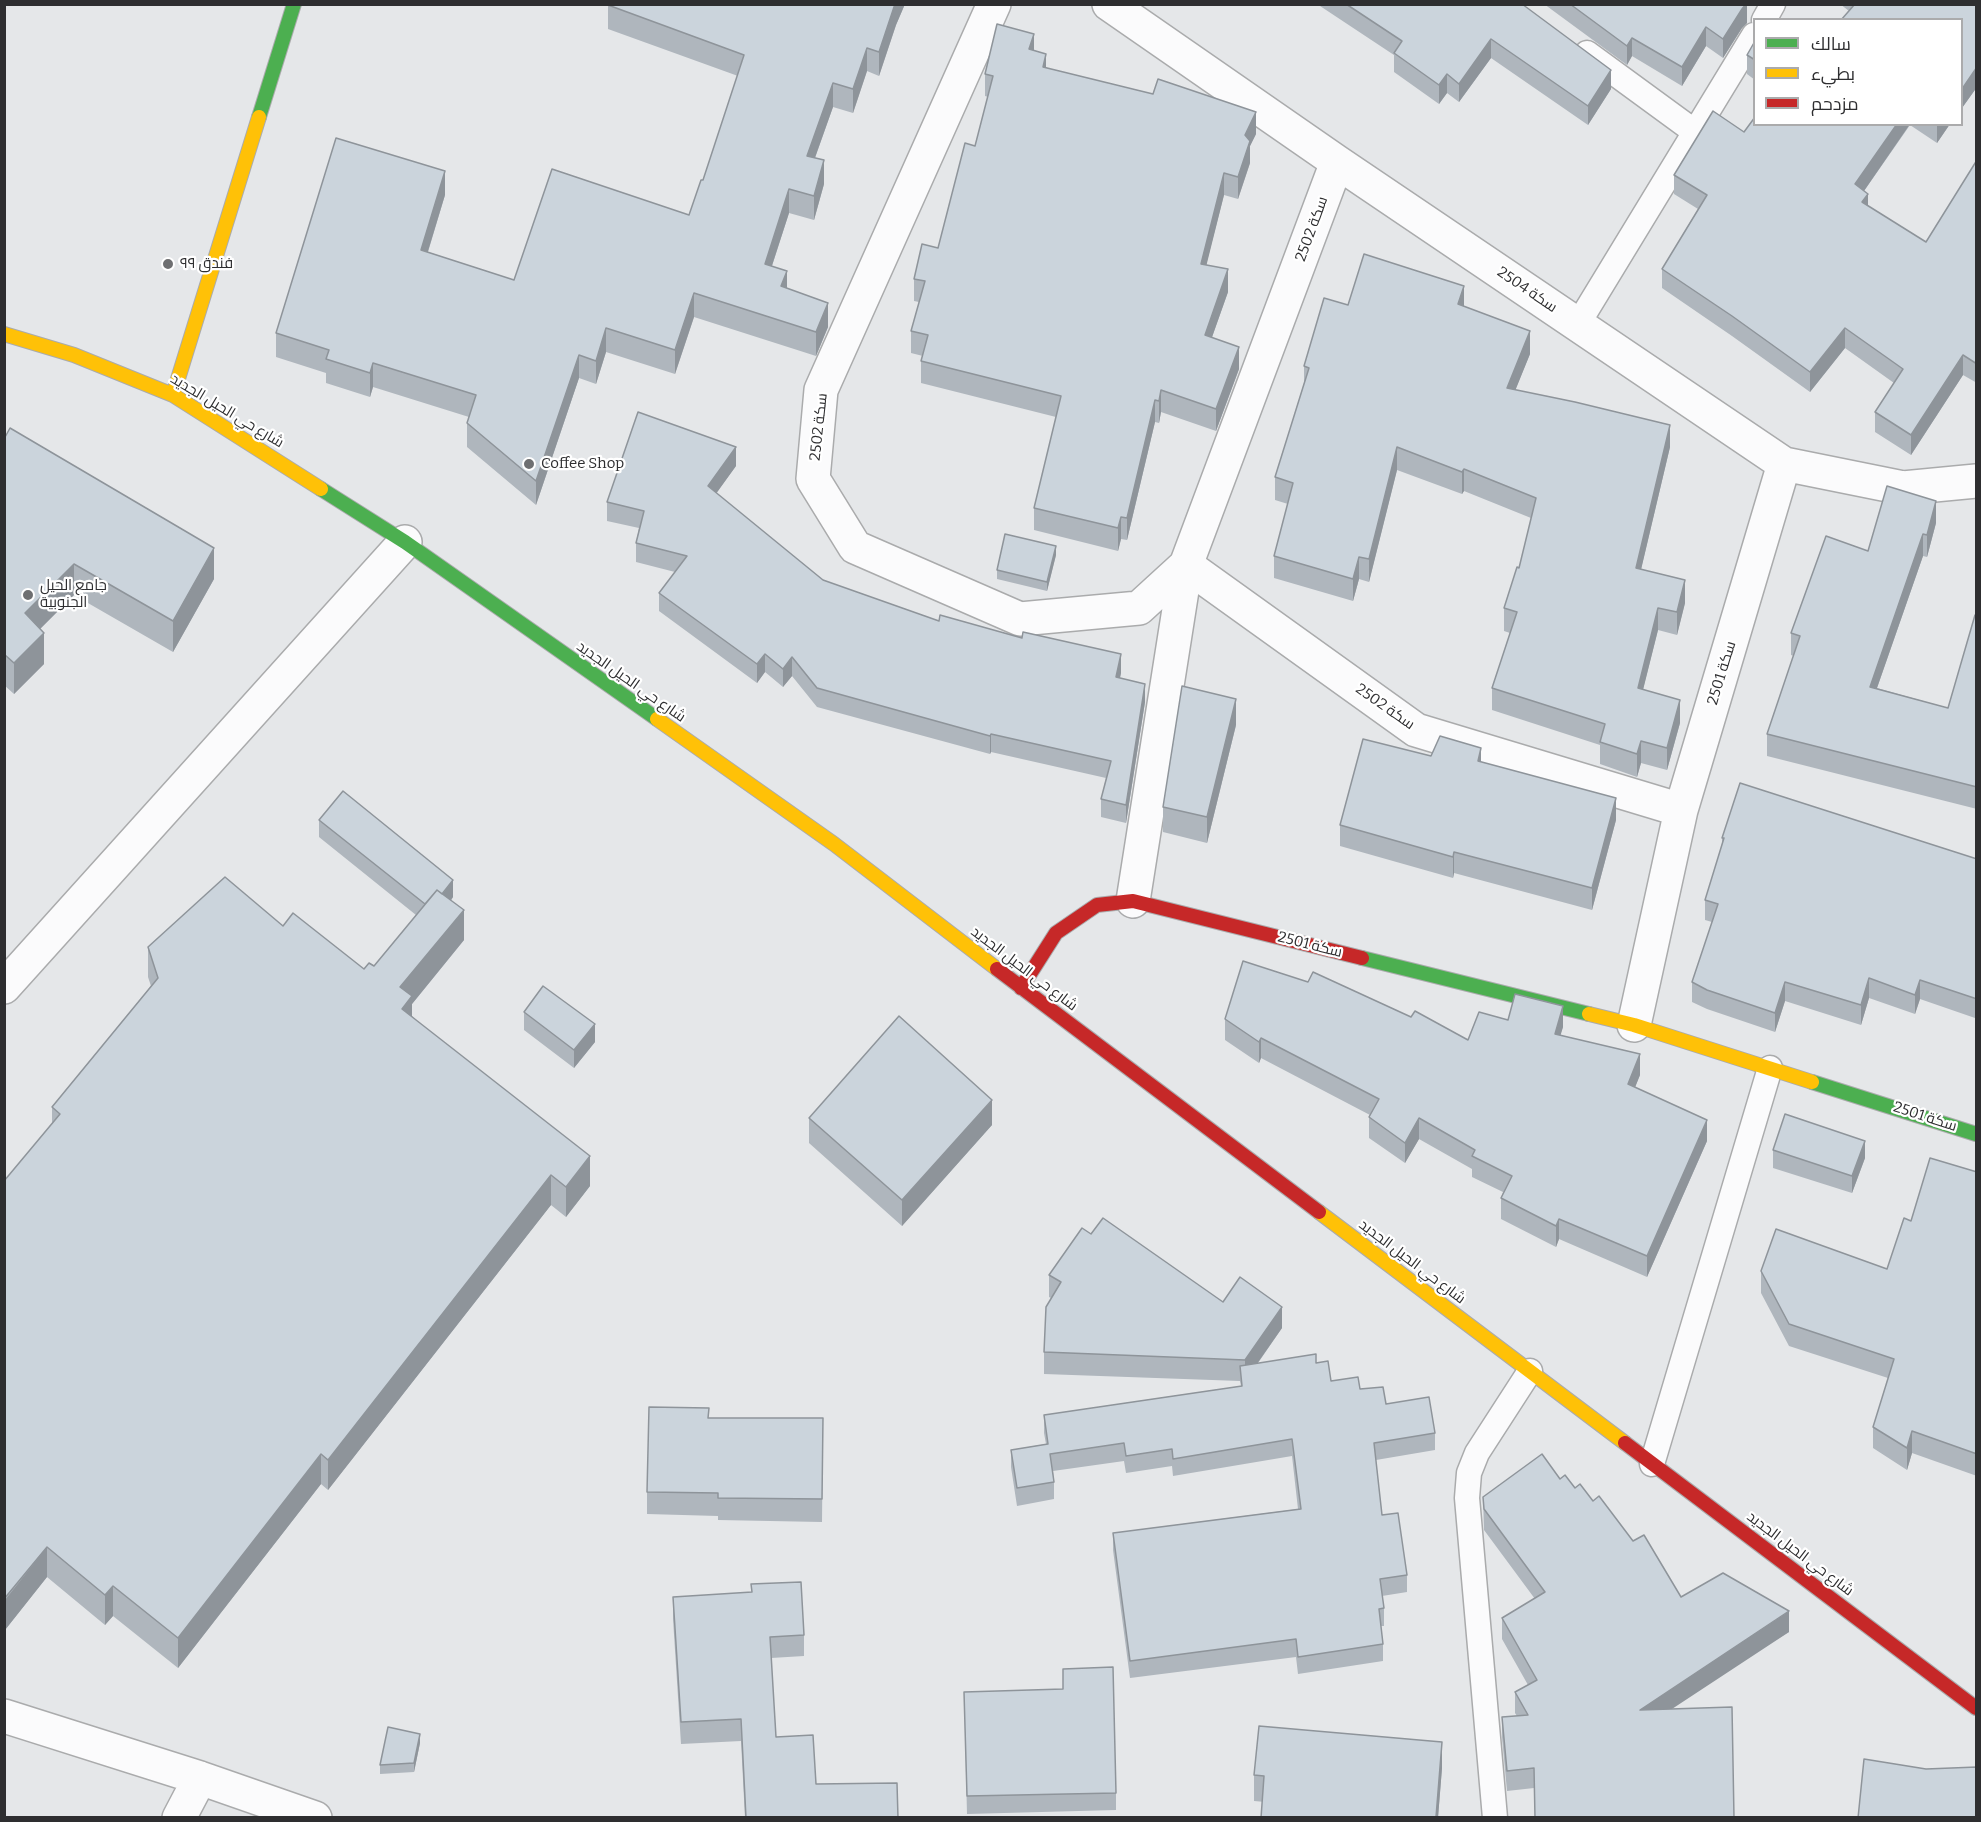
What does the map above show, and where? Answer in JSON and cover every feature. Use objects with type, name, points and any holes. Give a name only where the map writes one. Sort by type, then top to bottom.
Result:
[{"type":"street","points":[[173,395],[294,4]]},
{"type":"street","name":"سكة 2502","points":[[994,4],[821,390],[813,479],[855,547],[1020,619],[1139,608],[1186,565]]},
{"type":"street","name":"سكة 2504","points":[[1109,4],[1337,162],[1784,464],[1903,488],[1977,481]]},
{"type":"street","name":"سكة 2502","points":[[1133,902],[1186,565],[1337,162]]},
{"type":"street","name":"شارع حي الحيل الجديد","points":[[4,334],[74,355],[173,395],[405,542],[834,844],[1977,1708]]},
{"type":"street","name":"سكة 2501","points":[[1634,1025],[1682,810],[1784,464]]},
{"type":"street","points":[[4,987],[405,542]]},
{"type":"street","name":"سكة 2502","points":[[1186,565],[1416,730],[1682,810]]},
{"type":"street","name":"سكة 2501","points":[[1022,988],[1056,933],[1098,905],[1133,902],[1634,1025],[1977,1134]]},
{"type":"street","points":[[4,1716],[200,1778],[315,1818]]},
{"type":"street","points":[[179,1818],[200,1778]]},
{"type":"lane","points":[[1765,18],[1773,4]]},
{"type":"lane","points":[[1565,38],[1695,132]]},
{"type":"lane","points":[[1578,324],[1753,38]]},
{"type":"lane","points":[[1652,1464],[1770,1068]]},
{"type":"lane","points":[[1495,1818],[1467,1498],[1468,1473],[1477,1453],[1530,1371]]},
{"type":"building","points":[[608,4],[895,4],[879,52],[867,48],[853,89],[833,83],[807,156],[824,160],[814,196],[789,189],[765,264],[787,271],[781,286],[828,303],[816,332],[694,293],[675,350],[606,328],[596,361],[579,355],[536,481],[467,423],[476,395],[373,363],[370,373],[326,359],[329,350],[276,333],[336,138],[445,171],[421,250],[514,280],[552,169],[689,215],[701,180],[703,180],[744,55]]},
{"type":"building","points":[[1346,4],[1522,4],[1611,70],[1588,106],[1491,39],[1459,84],[1447,74],[1439,85],[1394,53],[1402,41]]},
{"type":"building","points":[[1570,4],[1746,4],[1723,39],[1706,27],[1682,67],[1632,38],[1627,46]]},
{"type":"building","points":[[1855,4],[1977,4],[1977,67],[1963,88],[1963,18],[1843,18]]},
{"type":"building","points":[[997,24],[1034,34],[1029,49],[1046,54],[1043,67],[1153,94],[1158,79],[1256,112],[1245,135],[1250,141],[1238,177],[1224,173],[1201,264],[1228,269],[1205,335],[1239,347],[1216,409],[1161,390],[1159,401],[1155,400],[1127,518],[1121,517],[1118,528],[1034,508],[1061,396],[921,361],[928,335],[911,331],[925,281],[914,279],[922,244],[938,248],[965,143],[975,146],[993,76],[985,74]]},
{"type":"building","points":[[1753,44],[1753,59],[1747,55]]},
{"type":"building","points":[[1713,111],[1744,132],[1753,120],[1753,126],[1896,126],[1855,184],[1868,194],[1862,202],[1926,242],[1977,160],[1977,364],[1963,355],[1911,435],[1875,412],[1903,369],[1845,328],[1810,372],[1662,269],[1707,195],[1674,175]]},
{"type":"building","points":[[1364,254],[1464,286],[1458,304],[1530,331],[1507,388],[1670,425],[1636,568],[1685,580],[1677,612],[1658,608],[1638,688],[1680,700],[1667,748],[1641,741],[1637,754],[1600,742],[1605,724],[1492,688],[1517,612],[1504,608],[1517,567],[1519,568],[1536,498],[1464,469],[1462,472],[1397,447],[1369,559],[1359,557],[1353,579],[1274,556],[1293,483],[1275,477],[1309,368],[1304,366],[1324,298],[1348,305]]},
{"type":"building","points":[[638,412],[736,447],[708,486],[823,580],[939,621],[940,615],[1022,638],[1023,632],[1121,654],[1116,677],[1145,684],[1126,805],[1101,799],[1111,761],[991,734],[990,736],[817,688],[792,657],[783,669],[765,654],[757,664],[659,593],[687,556],[636,543],[644,511],[607,502]]},
{"type":"building","points":[[10,428],[214,548],[173,621],[74,564],[25,613],[44,633],[14,663],[4,654],[4,439]]},
{"type":"building","points":[[1887,486],[1936,501],[1927,535],[1923,534],[1870,687],[1948,708],[1975,615],[1977,615],[1977,787],[1767,734],[1800,636],[1791,633],[1826,536],[1868,551]]},
{"type":"building","points":[[1005,534],[1056,546],[1047,582],[997,570]]},
{"type":"building","points":[[1182,686],[1236,699],[1207,817],[1163,807]]},
{"type":"building","points":[[1440,736],[1481,748],[1478,761],[1616,798],[1592,888],[1454,852],[1453,857],[1340,825],[1363,739],[1431,756]]},
{"type":"building","points":[[1740,783],[1977,859],[1977,999],[1920,980],[1915,995],[1869,978],[1861,1005],[1785,982],[1775,1013],[1707,990],[1692,982],[1718,904],[1705,900]]},
{"type":"building","points":[[343,791],[453,880],[442,894],[437,890],[425,904],[319,820]]},
{"type":"building","points":[[225,877],[283,926],[293,913],[364,969],[369,963],[374,966],[437,890],[464,910],[400,987],[412,996],[402,1009],[590,1156],[566,1187],[551,1175],[328,1460],[321,1454],[178,1638],[113,1586],[105,1595],[47,1547],[4,1599],[4,1181],[60,1114],[52,1107],[158,978],[148,947]]},
{"type":"building","points":[[1243,961],[1308,982],[1313,972],[1411,1017],[1415,1011],[1468,1040],[1479,1012],[1508,1020],[1515,994],[1563,1006],[1555,1034],[1640,1054],[1628,1084],[1707,1120],[1647,1256],[1559,1219],[1556,1226],[1501,1198],[1512,1176],[1472,1156],[1475,1150],[1419,1118],[1405,1143],[1369,1117],[1379,1099],[1261,1038],[1259,1042],[1225,1019]]},
{"type":"building","points":[[543,986],[595,1024],[574,1050],[524,1012]]},
{"type":"building","points":[[899,1016],[992,1100],[902,1200],[809,1118]]},
{"type":"building","points":[[1785,1114],[1865,1141],[1852,1176],[1773,1150]]},
{"type":"building","points":[[1930,1158],[1977,1172],[1977,1454],[1912,1431],[1907,1448],[1873,1427],[1894,1359],[1789,1324],[1761,1271],[1776,1229],[1887,1269],[1904,1218],[1911,1221]]},
{"type":"building","points":[[1103,1218],[1223,1302],[1240,1277],[1282,1307],[1245,1360],[1044,1352],[1046,1307],[1061,1282],[1049,1275],[1082,1228],[1091,1234]]},
{"type":"building","points":[[1316,1354],[1316,1363],[1328,1361],[1331,1381],[1358,1377],[1360,1389],[1383,1387],[1386,1404],[1429,1397],[1435,1433],[1374,1443],[1382,1515],[1398,1513],[1407,1575],[1380,1579],[1384,1608],[1379,1609],[1383,1644],[1298,1657],[1296,1639],[1130,1661],[1113,1533],[1301,1509],[1292,1439],[1173,1459],[1172,1449],[1126,1456],[1124,1443],[1050,1454],[1054,1482],[1017,1488],[1011,1450],[1048,1444],[1044,1415],[1242,1386],[1240,1366]]},
{"type":"building","points":[[649,1407],[709,1408],[708,1418],[823,1418],[822,1499],[718,1498],[718,1493],[647,1492]]},
{"type":"building","points":[[1542,1454],[1560,1479],[1565,1475],[1575,1488],[1580,1484],[1593,1501],[1599,1496],[1633,1541],[1644,1535],[1681,1597],[1723,1573],[1789,1611],[1640,1710],[1732,1707],[1734,1818],[1535,1818],[1534,1768],[1507,1771],[1502,1717],[1528,1715],[1515,1692],[1537,1680],[1502,1618],[1545,1592],[1484,1509],[1483,1497]]},
{"type":"building","points":[[801,1582],[804,1635],[770,1637],[776,1737],[813,1735],[816,1784],[897,1783],[898,1818],[746,1818],[741,1719],[681,1722],[673,1597],[752,1592],[751,1584]]},
{"type":"building","points":[[1113,1667],[1116,1793],[967,1796],[964,1692],[1063,1689],[1063,1669]]},
{"type":"building","points":[[1259,1726],[1442,1742],[1436,1817],[1439,1818],[1261,1818],[1264,1776],[1254,1775]]},
{"type":"building","points":[[388,1727],[420,1734],[414,1763],[380,1765]]},
{"type":"building","points":[[1864,1759],[1926,1769],[1977,1767],[1977,1818],[1858,1818]]},
{"type":"traffic: fast","points":[[259,117],[294,4]]},
{"type":"traffic: fast","points":[[321,489],[405,542],[657,719]]},
{"type":"traffic: fast","points":[[1362,958],[1589,1014]]},
{"type":"traffic: fast","points":[[1812,1082],[1976,1134]]},
{"type":"traffic: slow","points":[[173,395],[259,117]]},
{"type":"traffic: slow","points":[[4,334],[74,355],[173,395],[321,489]]},
{"type":"traffic: slow","points":[[657,719],[834,844],[997,969]]},
{"type":"traffic: slow","points":[[1589,1014],[1634,1025],[1812,1082]]},
{"type":"traffic: slow","points":[[1319,1212],[1625,1443]]},
{"type":"traffic: jam","points":[[1021,988],[1056,933],[1097,905],[1133,901],[1362,958]]},
{"type":"traffic: jam","points":[[997,969],[1319,1212]]},
{"type":"traffic: jam","points":[[1625,1443],[1976,1708]]},
{"type":"place","name":"فندق ٩٩","points":[[168,264]]},
{"type":"place","name":"Coffee Shop","points":[[529,464]]},
{"type":"place","name":"جامع الحيل الجنوبية","points":[[28,595]]}]
